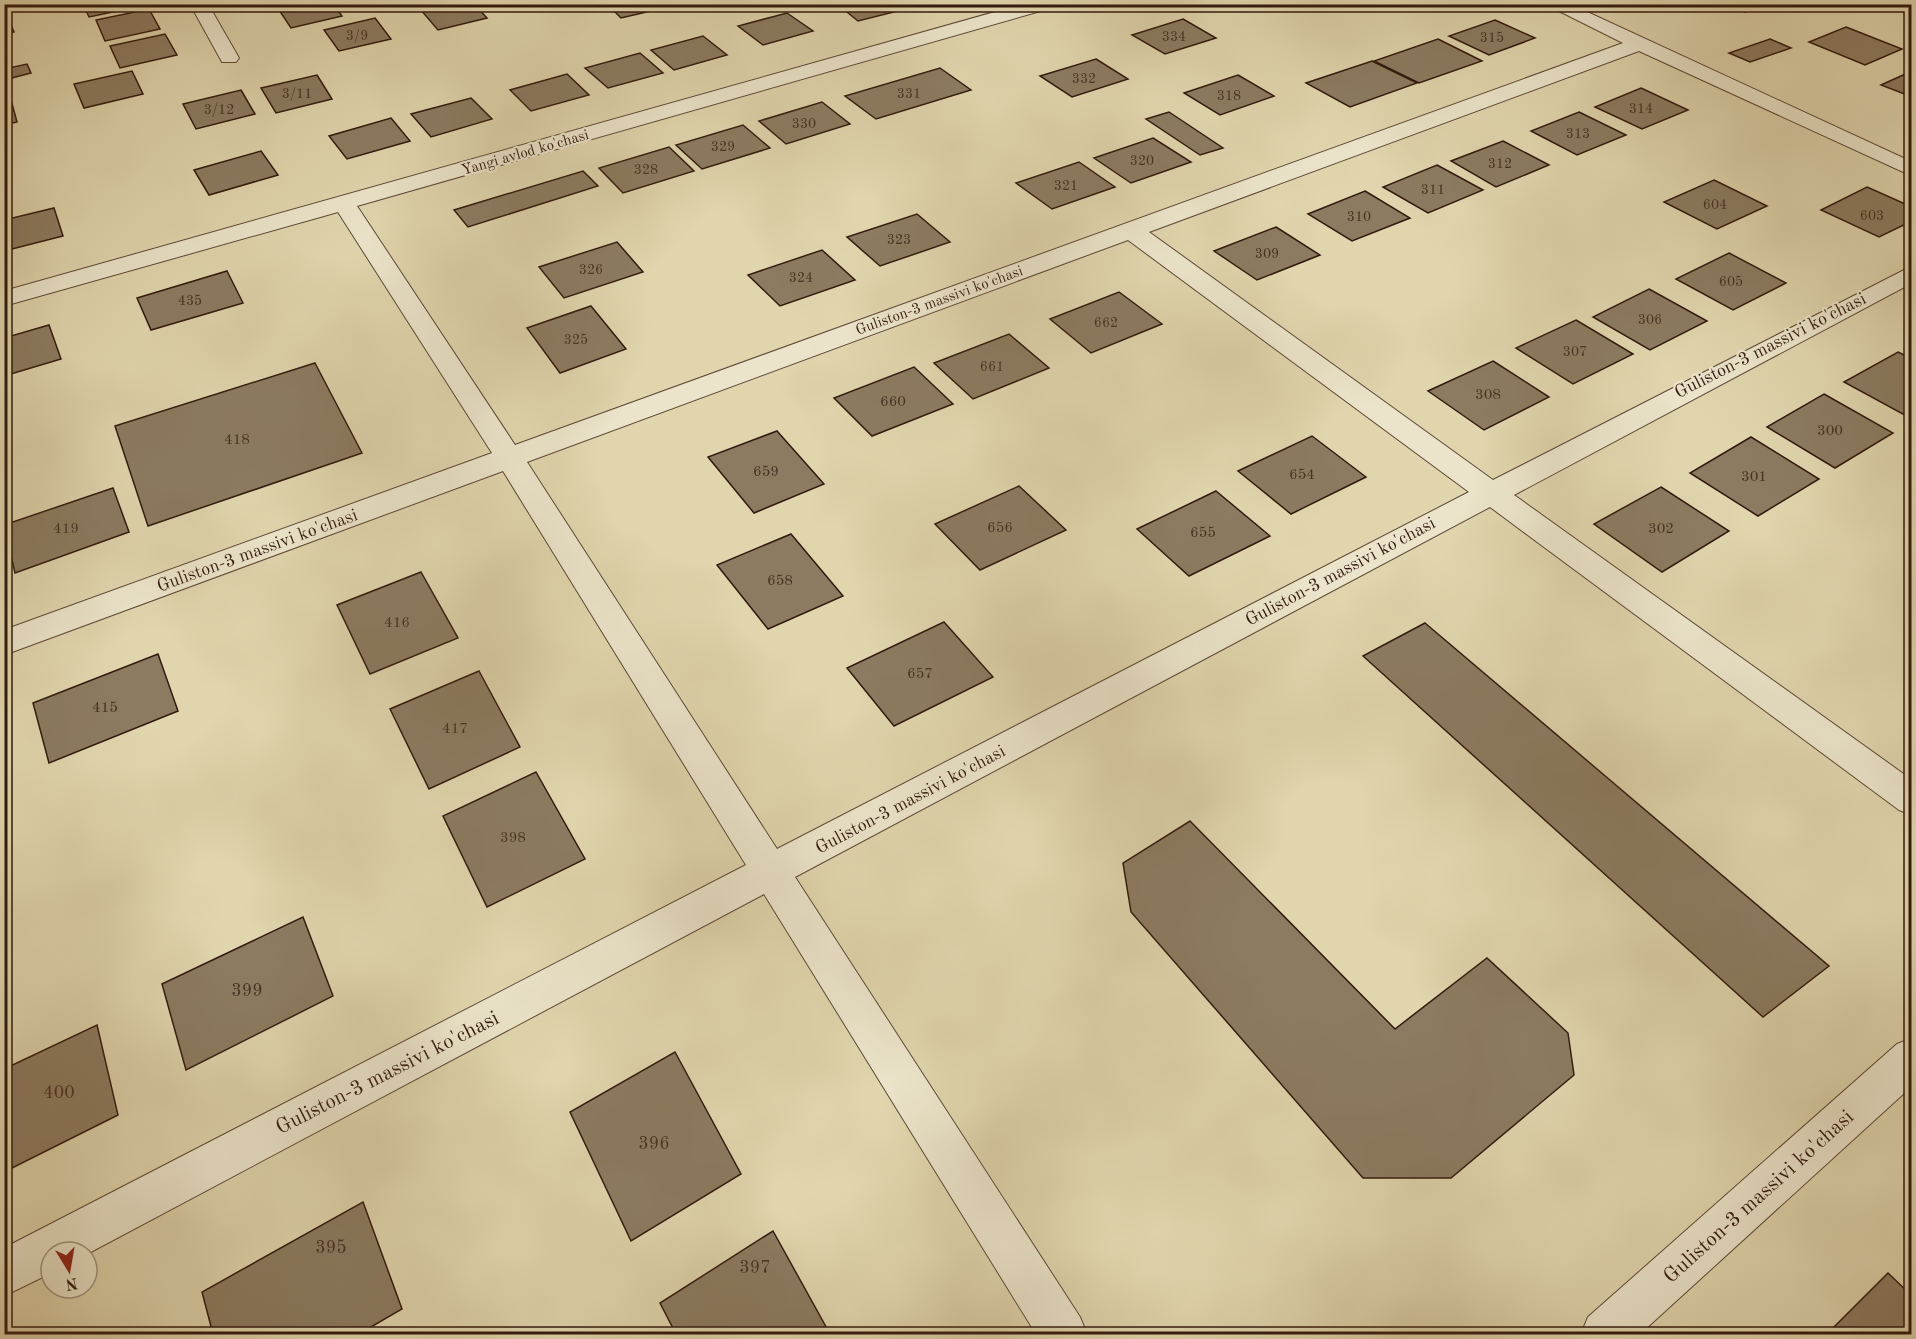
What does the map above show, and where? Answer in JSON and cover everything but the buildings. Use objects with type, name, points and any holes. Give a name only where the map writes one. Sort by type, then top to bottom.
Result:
[{"type":"street","points":[[199,4],[229,58]]},
{"type":"street","points":[[1554,4],[1911,170]]},
{"type":"street","name":"Yangi avlod ko'chasi","points":[[4,299],[1045,5]]},
{"type":"street","name":"Guliston-3 massivi ko'chasi","points":[[4,643],[1640,44]]},
{"type":"street","points":[[344,204],[509,457],[1063,1335]]},
{"type":"street","points":[[1130,230],[1911,800]]},
{"type":"street","name":"Guliston-3 massivi ko'chasi","points":[[4,1273],[1911,273]]},
{"type":"street","name":"Guliston-3 massivi ko'chasi","points":[[1605,1335],[1911,1058]]}]
